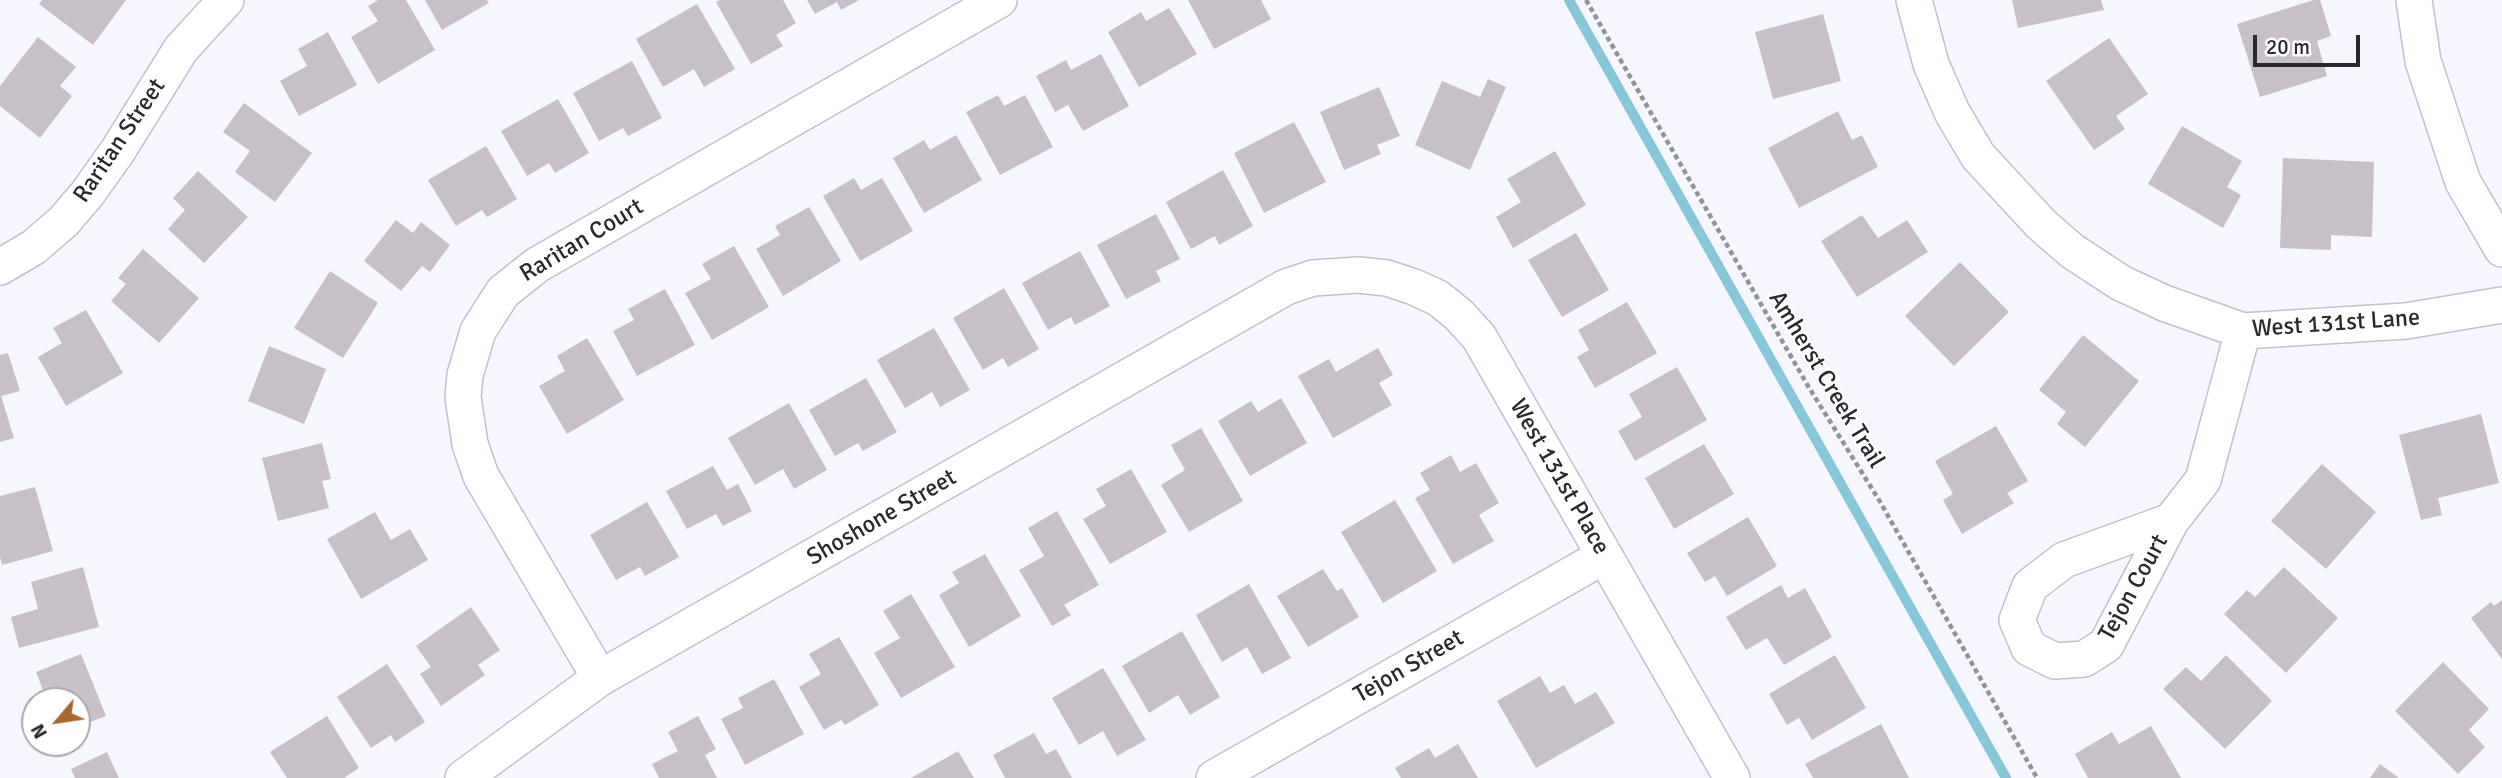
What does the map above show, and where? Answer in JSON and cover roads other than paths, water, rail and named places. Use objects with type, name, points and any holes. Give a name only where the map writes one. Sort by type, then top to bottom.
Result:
[{"type":"street","name":"Raritan Street","points":[[0,267],[34,247],[64,221],[87,194],[117,152],[181,49],[226,0]]},
{"type":"street","name":"Raritan Court","points":[[600,677],[481,476],[470,444],[463,397],[465,375],[478,331],[503,292],[537,265],[999,0]]},
{"type":"street","name":"West 131st Lane","points":[[1914,0],[1931,64],[1952,112],[1978,156],[2033,217],[2072,251],[2122,283],[2164,303],[2243,331],[2406,321],[2502,305]]},
{"type":"street","points":[[2414,0],[2423,61],[2463,182],[2502,250]]},
{"type":"street","name":"West 131st Place","points":[[1313,278],[1358,275],[1387,278],[1414,286],[1438,298],[1459,315],[1479,337],[1732,778]]},
{"type":"street","name":"Shoshone Street","points":[[463,778],[600,677],[1286,287],[1313,278]]},
{"type":"street","name":"Tejon Court","points":[[2171,521],[2064,560],[2030,586],[2017,620],[2029,648],[2055,660],[2064,660],[2084,659],[2106,645],[2171,521],[2203,480],[2243,331]]},
{"type":"street","name":"Tejon Street","points":[[1213,778],[1604,556]]},
{"type":"waterway","points":[[1569,0],[2006,778]]}]
